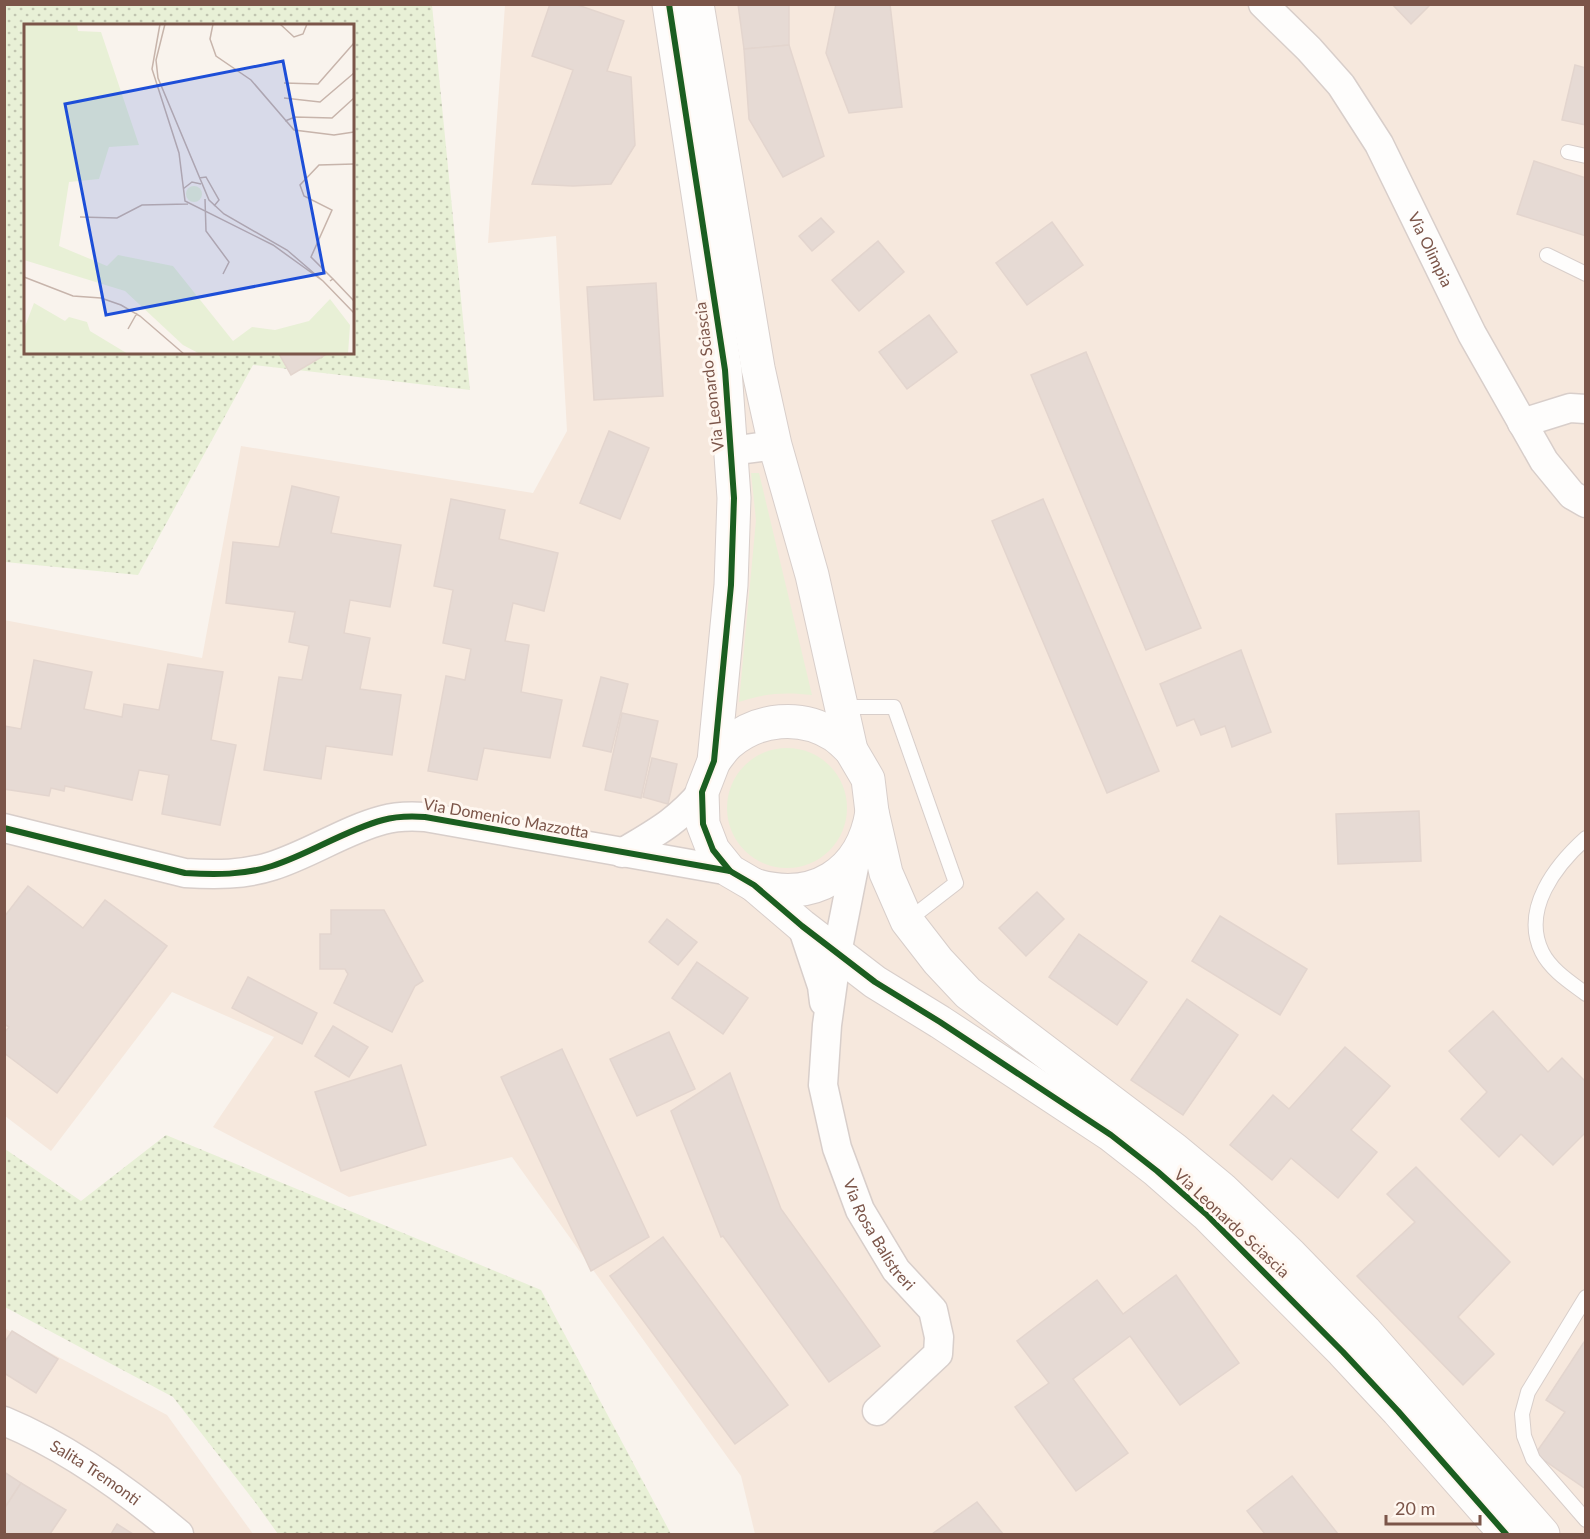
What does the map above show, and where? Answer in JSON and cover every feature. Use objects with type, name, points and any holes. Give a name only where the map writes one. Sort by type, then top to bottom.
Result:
[{"type":"street","name":"Via Leonardo Sciascia","points":[[669,4],[725,370],[734,498],[731,585],[714,761]]},
{"type":"street","points":[[697,4],[758,368],[775,445],[812,575],[851,750]]},
{"type":"street","name":"Via Olimpia","points":[[1263,4],[1310,49],[1341,85],[1379,144],[1472,334],[1544,461],[1572,495],[1586,502]]},
{"type":"street","points":[[1522,423],[1570,408],[1586,409]]},
{"type":"street","points":[[731,451],[775,445]]},
{"type":"street","points":[[622,853],[669,825],[686,811],[702,792],[714,761],[728,744],[747,730],[768,723],[791,721],[814,725],[834,735],[851,750],[868,779],[872,812],[864,843],[856,857],[845,869],[817,886],[785,891],[769,890],[742,878],[713,850],[703,824],[702,792]]},
{"type":"street","name":"Via Leonardo Sciascia","points":[[872,812],[886,873],[911,926],[938,961],[968,993],[1175,1150],[1292,1255],[1354,1342],[1398,1411],[1506,1534]]},
{"type":"street","name":"Via Domenico Mazzotta","points":[[4,828],[185,873],[213,875],[242,873],[273,866],[383,820],[404,816],[463,822],[742,878]]},
{"type":"street","points":[[827,1025],[837,953],[856,857]]},
{"type":"street","name":"Via Leonardo Sciascia","points":[[742,878],[875,982],[1101,1128],[1148,1164],[1354,1342],[1543,1534]]},
{"type":"street","points":[[802,926],[822,986],[827,1025]]},
{"type":"street","points":[[827,1025],[843,1000],[856,990],[875,982]]},
{"type":"street","name":"Via Rosa Balistreri","points":[[827,1025],[823,1084],[837,1148],[860,1210],[896,1270],[933,1310],[939,1337],[938,1353],[877,1411]]},
{"type":"street","name":"Salita Tremonti","points":[[4,1421],[39,1438],[89,1468],[179,1534]]},
{"type":"lane","points":[[1568,152],[1586,156]]},
{"type":"lane","points":[[1547,255],[1586,274]]},
{"type":"lane","points":[[840,697],[894,707],[956,883],[911,926]]},
{"type":"lane","points":[[1586,838],[1555,869],[1538,909],[1536,931],[1542,952],[1558,972],[1586,994]]},
{"type":"lane","points":[[1586,1297],[1528,1392],[1522,1414],[1524,1436],[1533,1459],[1586,1520]]},
{"type":"shaded area","points":[[505,5],[1585,5],[1585,1534],[755,1534],[741,1476],[512,1157],[349,1197],[213,1127],[274,1037],[172,992],[51,1151],[5,1116],[4,620],[202,658],[241,446],[533,493],[567,431],[556,236],[488,243]]},
{"type":"shaded area","points":[[4,1328],[167,1415],[253,1534],[5,1534]]},
{"type":"green space","points":[[4,5],[432,5],[470,390],[253,365],[138,575],[5,562]]},
{"type":"green space","points":[[751,473],[759,473],[812,695],[775,694],[739,702],[756,520]]},
{"type":"green space","points":[[787,748],[810,752],[830,765],[843,785],[847,808],[843,831],[830,851],[810,864],[787,868],[764,864],[744,851],[731,831],[727,808],[731,785],[744,765],[764,752]]},
{"type":"green space","points":[[166,1135],[541,1290],[671,1534],[278,1534],[173,1397],[5,1307],[5,1149],[81,1201]]},
{"type":"building","points":[[550,4],[575,4],[624,21],[607,71],[631,77],[635,145],[611,184],[573,186],[532,184],[573,70],[532,56]]},
{"type":"building","points":[[738,4],[789,4],[789,45],[744,49]]},
{"type":"building","points":[[836,4],[890,4],[902,107],[849,113],[826,53]]},
{"type":"building","points":[[1392,4],[1431,4],[1411,24]]},
{"type":"building","points":[[789,45],[824,156],[783,177],[749,119],[744,49]]},
{"type":"building","points":[[1575,65],[1586,68],[1586,125],[1562,120]]},
{"type":"building","points":[[1534,161],[1586,178],[1586,236],[1517,214]]},
{"type":"building","points":[[821,218],[834,232],[812,251],[799,236]]},
{"type":"building","points":[[1052,222],[1083,265],[1027,305],[996,263]]},
{"type":"building","points":[[878,241],[904,272],[859,311],[832,280]]},
{"type":"building","points":[[656,283],[663,396],[594,400],[587,287]]},
{"type":"building","points":[[929,315],[957,352],[907,389],[879,352]]},
{"type":"building","points":[[1086,352],[1201,628],[1146,650],[1031,375]]},
{"type":"building","points":[[279,354],[327,354],[291,375]]},
{"type":"building","points":[[609,431],[649,448],[620,519],[580,503]]},
{"type":"building","points":[[292,486],[339,497],[331,533],[401,545],[390,607],[350,600],[344,633],[370,638],[360,689],[401,695],[392,755],[326,746],[321,779],[264,770],[279,677],[302,680],[309,646],[289,642],[295,612],[226,603],[233,542],[279,547]]},
{"type":"building","points":[[451,499],[505,510],[499,539],[558,553],[544,611],[513,603],[505,641],[529,645],[521,692],[562,700],[550,758],[484,748],[477,780],[428,771],[446,676],[465,680],[471,649],[443,643],[453,590],[434,586]]},
{"type":"building","points":[[1043,499],[1159,771],[1107,793],[992,521]]},
{"type":"building","points":[[1241,650],[1271,732],[1232,747],[1225,726],[1201,735],[1194,719],[1177,726],[1160,684]]},
{"type":"building","points":[[34,660],[92,672],[84,709],[122,717],[124,704],[159,710],[168,664],[223,672],[211,740],[236,745],[220,825],[162,814],[169,775],[139,770],[132,800],[65,786],[64,791],[51,788],[49,796],[4,789],[4,726],[21,729]]},
{"type":"building","points":[[601,677],[628,684],[611,752],[583,746]]},
{"type":"building","points":[[622,713],[658,721],[641,798],[605,790]]},
{"type":"building","points":[[652,758],[677,764],[668,804],[643,797]]},
{"type":"building","points":[[1419,811],[1421,861],[1338,864],[1336,814]]},
{"type":"building","points":[[28,886],[83,928],[105,900],[167,946],[57,1093],[4,1053],[4,1033],[9,1027],[4,1024],[4,917]]},
{"type":"building","points":[[1037,892],[1064,919],[1026,956],[999,928]]},
{"type":"building","points":[[331,910],[384,910],[423,981],[415,986],[392,1032],[334,1003],[348,974],[345,969],[320,969],[320,934],[331,934]]},
{"type":"building","points":[[1220,916],[1307,969],[1280,1015],[1192,961]]},
{"type":"building","points":[[667,919],[697,942],[678,965],[649,942]]},
{"type":"building","points":[[1079,934],[1147,982],[1117,1025],[1049,977]]},
{"type":"building","points":[[697,962],[748,998],[723,1034],[672,998]]},
{"type":"building","points":[[248,977],[317,1013],[302,1044],[232,1008]]},
{"type":"building","points":[[1187,999],[1238,1035],[1183,1115],[1131,1080]]},
{"type":"building","points":[[1493,1011],[1548,1072],[1562,1058],[1586,1082],[1586,1132],[1553,1165],[1521,1134],[1499,1157],[1461,1119],[1487,1092],[1449,1051]]},
{"type":"building","points":[[333,1026],[368,1047],[349,1077],[315,1056]]},
{"type":"building","points":[[669,1032],[695,1089],[637,1116],[610,1059]]},
{"type":"building","points":[[1345,1047],[1390,1086],[1351,1130],[1377,1152],[1338,1198],[1291,1158],[1272,1180],[1230,1145],[1273,1095],[1289,1109]]},
{"type":"building","points":[[562,1049],[649,1237],[591,1271],[501,1077]]},
{"type":"building","points":[[401,1065],[426,1145],[341,1171],[315,1092]]},
{"type":"building","points":[[730,1073],[781,1209],[880,1346],[829,1382],[723,1236],[721,1237],[671,1111]]},
{"type":"building","points":[[1416,1167],[1510,1262],[1458,1317],[1494,1354],[1463,1385],[1357,1276],[1415,1222],[1387,1194]]},
{"type":"building","points":[[663,1237],[788,1405],[735,1444],[610,1276]]},
{"type":"building","points":[[1176,1275],[1239,1363],[1180,1405],[1130,1336],[1073,1379],[1128,1453],[1076,1491],[1015,1407],[1049,1383],[1017,1341],[1097,1280],[1123,1314]]},
{"type":"building","points":[[12,1331],[58,1359],[36,1393],[4,1373],[4,1343]]},
{"type":"building","points":[[1586,1339],[1586,1489],[1535,1454],[1565,1412],[1546,1400]]},
{"type":"building","points":[[4,1472],[21,1483],[4,1509]]},
{"type":"building","points":[[1292,1476],[1338,1534],[1265,1534],[1247,1511]]},
{"type":"building","points":[[21,1483],[66,1510],[50,1534],[4,1534],[4,1509]]},
{"type":"building","points":[[977,1502],[1003,1534],[932,1534]]},
{"type":"building","points":[[117,1524],[133,1534],[111,1534]]},
{"type":"cycle path","points":[[669,4],[725,370],[734,498],[731,585],[714,761],[702,792],[703,824],[713,850],[730,871],[754,885],[802,926],[875,982],[1111,1135],[1157,1171],[1206,1214],[1343,1352],[1506,1534]]},
{"type":"cycle path","points":[[4,828],[185,873],[218,874],[240,873],[272,866],[383,820],[425,817],[730,871]]}]
